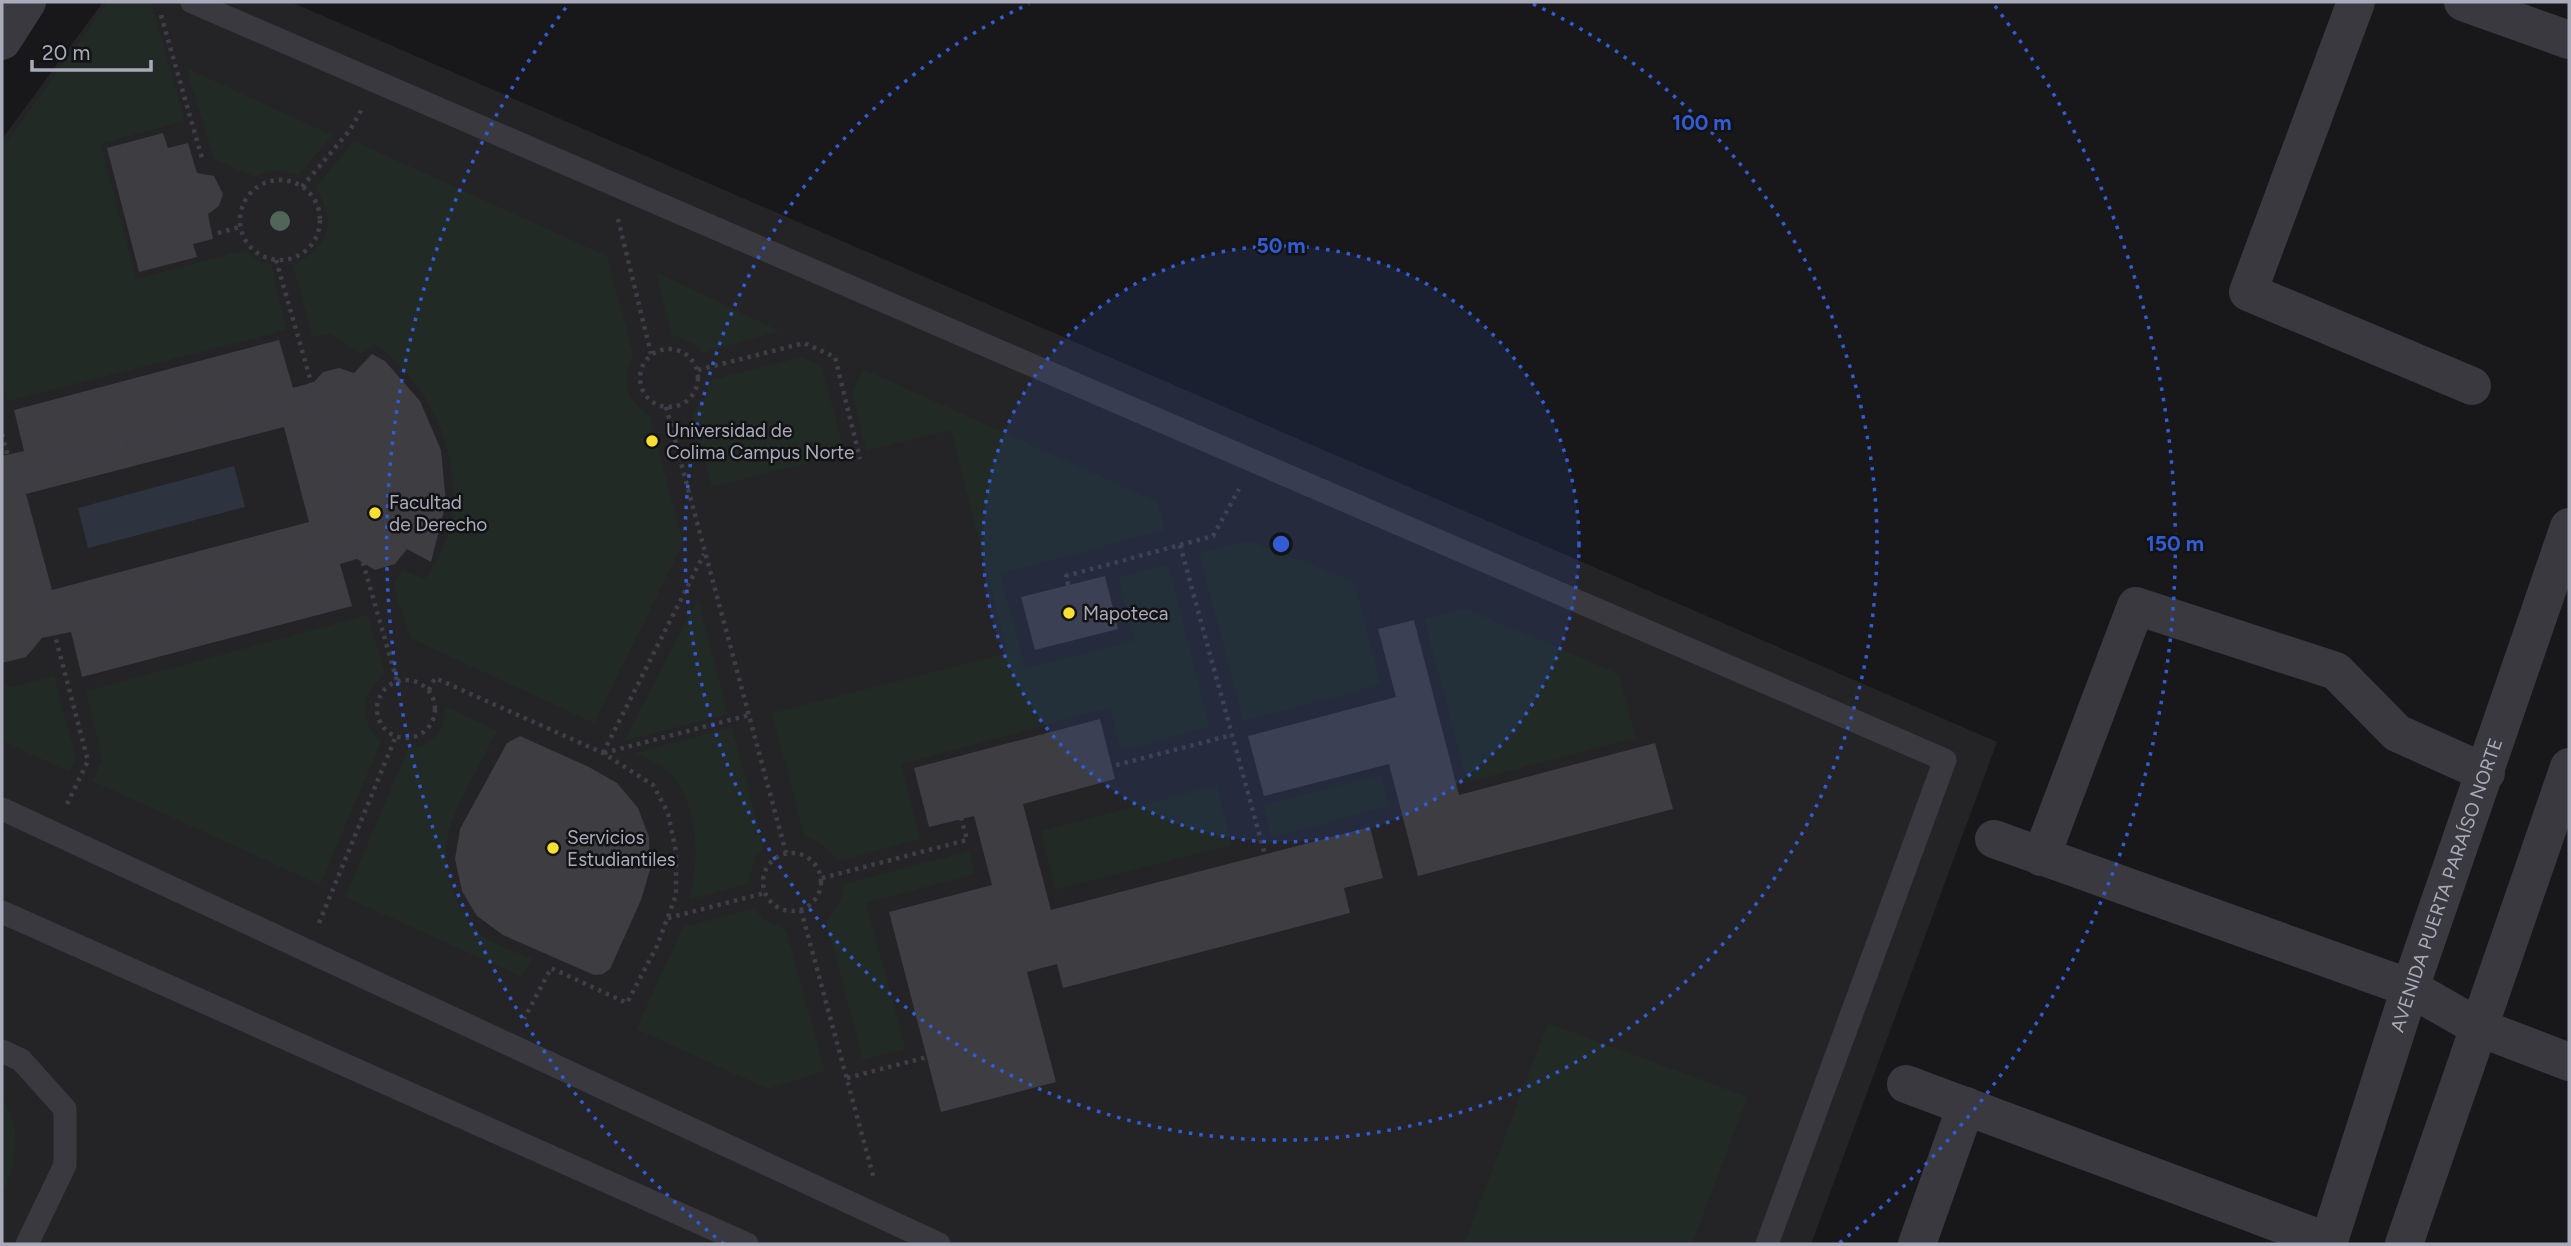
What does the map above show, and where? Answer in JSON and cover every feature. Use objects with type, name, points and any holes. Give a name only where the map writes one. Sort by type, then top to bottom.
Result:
[{"type":"street","points":[[2,41],[27,2]]},
{"type":"street","points":[[2356,2],[2248,292],[2472,386]]},
{"type":"street","points":[[2463,2],[2569,40]]},
{"type":"street","name":"AVENIDA PUERTA PARAÍSO NORTE","points":[[2329,1243],[2410,988],[2569,527]]},
{"type":"street","points":[[2041,857],[2136,606],[2336,671],[2397,733],[2486,773]]},
{"type":"street","points":[[2404,1244],[2566,786]]},
{"type":"street","points":[[1994,839],[2410,988],[2480,1028],[2569,1062]]},
{"type":"street","points":[[1906,1084],[2329,1243]]},
{"type":"street","points":[[1917,1244],[1966,1106]]},
{"type":"lane","points":[[192,2],[1945,760],[1767,1244]]},
{"type":"lane","points":[[2,809],[939,1244]]},
{"type":"lane","points":[[2,912],[747,1244]]},
{"type":"lane","points":[[2,1051],[21,1060],[65,1109],[65,1165],[27,1244]]},
{"type":"path","points":[[157,2],[203,162]]},
{"type":"path","points":[[302,187],[349,130],[378,82]]},
{"type":"path","points":[[276,181],[302,187],[318,207],[318,233],[302,254],[276,260],[253,249],[240,227],[245,201],[253,191],[276,181]]},
{"type":"path","points":[[610,182],[625,258],[651,354]]},
{"type":"path","points":[[218,233],[240,227]]},
{"type":"path","points":[[276,260],[397,681]]},
{"type":"path","points":[[698,370],[804,344],[835,357],[860,459]]},
{"type":"path","points":[[670,348],[679,350],[687,354],[698,370],[697,390],[692,397],[676,407],[666,407],[648,399],[642,391],[640,371],[651,354],[670,348]]},
{"type":"path","points":[[13,474],[314,392]]},
{"type":"path","points":[[666,407],[786,853]]},
{"type":"path","points":[[2,434],[88,761],[54,834]]},
{"type":"path","points":[[1068,585],[1066,576],[1213,536],[1254,461]]},
{"type":"path","points":[[52,626],[358,545]]},
{"type":"path","points":[[1180,545],[1265,855]]},
{"type":"path","points":[[603,753],[704,553]]},
{"type":"path","points":[[429,690],[435,678],[603,753],[653,785],[668,813],[676,852],[676,895],[657,946],[627,1003],[551,968],[510,1047]]},
{"type":"path","points":[[414,680],[429,690],[436,708],[430,726],[415,737],[396,736],[382,726],[376,708],[382,691],[397,681],[414,680]]},
{"type":"path","points":[[603,753],[749,715]]},
{"type":"path","points":[[822,878],[967,840],[958,806],[1232,735]]},
{"type":"path","points":[[308,951],[396,736]]},
{"type":"path","points":[[786,853],[805,855],[819,869],[822,878],[817,898],[801,910],[793,911],[776,906],[765,893],[766,868],[778,856],[786,853]]},
{"type":"path","points":[[667,918],[765,893]]},
{"type":"path","points":[[801,910],[885,1219]]},
{"type":"path","points":[[847,1078],[927,1056]]},
{"type":"shaded area","name":"Universidad de Colima Campus Norte","points":[[103,2],[291,2],[1997,742],[1811,1244],[2,1244],[2,139]]},
{"type":"shaded area","points":[[151,2],[185,121],[101,144],[136,279],[245,250],[260,262],[271,264],[287,330],[8,401],[2,376],[2,148],[107,3]]},
{"type":"shaded area","points":[[186,68],[332,135],[298,176],[276,172],[255,177],[214,159]]},
{"type":"shaded area","points":[[354,141],[607,256],[633,354],[627,370],[628,392],[633,401],[650,417],[683,543],[594,723],[410,638],[393,585],[403,569],[424,579],[442,550],[451,519],[453,486],[448,453],[437,421],[420,391],[399,365],[374,344],[361,354],[330,334],[312,336],[293,265],[314,250],[326,232],[326,212],[315,188]]},
{"type":"shaded area","points":[[656,272],[780,331],[703,353],[694,344],[672,335]]},
{"type":"shaded area","points":[[801,357],[822,366],[845,454],[712,487],[692,412],[704,401],[711,380]]},
{"type":"shaded area","points":[[863,369],[1158,502],[1165,530],[1000,574],[1026,668],[1134,640],[1118,577],[1168,564],[1210,727],[1121,751],[1110,708],[901,764],[920,839],[839,861],[819,842],[804,836],[772,713],[1007,653],[951,430],[866,451],[852,393]]},
{"type":"shaded area","points":[[1248,540],[1354,581],[1381,685],[1243,721],[1199,553]]},
{"type":"shaded area","points":[[698,598],[728,714],[624,741]]},
{"type":"shaded area","points":[[1465,608],[1619,674],[1636,738],[1467,782],[1424,619]]},
{"type":"shaded area","points":[[368,615],[385,673],[371,690],[365,707],[369,725],[381,742],[320,885],[92,781],[102,760],[86,691]]},
{"type":"shaded area","points":[[54,676],[76,759],[70,772],[2,741],[2,682],[11,687]]},
{"type":"shaded area","points":[[444,705],[497,731],[450,828],[446,856],[457,901],[473,926],[489,940],[532,959],[522,977],[345,897],[408,749],[424,744],[436,735],[443,722]]},
{"type":"shaded area","points":[[732,727],[764,848],[755,858],[748,884],[689,900],[693,885],[695,850],[691,815],[686,799],[668,771],[635,753]]},
{"type":"shaded area","points":[[1381,774],[1389,806],[1271,838],[1263,805]]},
{"type":"shaded area","points":[[1217,785],[1232,845],[1055,890],[1041,831]]},
{"type":"shaded area","points":[[969,851],[975,874],[866,903],[906,1049],[863,1060],[826,921],[841,900],[844,884]]},
{"type":"shaded area","points":[[755,908],[763,919],[786,930],[825,1071],[768,1089],[636,1029],[683,927]]},
{"type":"shaded area","points":[[1548,1023],[1748,1097],[1692,1244],[1464,1244]]},
{"type":"shaded area","points":[[2,1096],[13,1121],[16,1145],[12,1169],[2,1195]]},
{"type":"water","points":[[234,466],[245,507],[88,548],[78,508]]},
{"type":"building","points":[[163,133],[168,148],[188,143],[197,173],[214,176],[223,194],[219,206],[208,214],[213,239],[193,244],[197,257],[139,272],[107,148]]},
{"type":"building","name":"Facultad de Derecho","points":[[279,340],[293,388],[314,382],[323,372],[339,368],[354,373],[372,354],[385,361],[420,401],[441,450],[446,503],[431,562],[407,549],[395,564],[375,570],[357,559],[340,564],[352,606],[82,677],[71,632],[42,638],[26,657],[2,663],[2,456],[24,451],[14,410]],"holes":[[[284,427],[309,522],[52,590],[26,494]]]},
{"type":"building","name":"Mapoteca","points":[[1105,576],[1118,629],[1035,650],[1021,597]]},
{"type":"building","points":[[1414,620],[1459,795],[1655,743],[1673,809],[1418,876],[1389,764],[1264,796],[1248,736],[1396,697],[1378,629]]},
{"type":"building","points":[[1100,719],[1115,779],[1023,804],[1051,910],[1370,827],[1383,878],[1344,888],[1350,913],[1063,988],[1057,964],[1027,972],[1056,1082],[941,1112],[889,912],[992,885],[974,816],[929,827],[914,768]]},
{"type":"building","name":"Servicios Estudiantiles","points":[[520,736],[589,767],[617,783],[638,808],[649,837],[650,870],[641,900],[610,969],[603,974],[594,975],[503,935],[477,916],[462,891],[455,859],[460,829],[507,743]]},
{"type":"place","name":"Universidad de Colima Campus Norte","points":[[652,441]]},
{"type":"place","name":"Facultad de Derecho","points":[[375,513]]},
{"type":"place","name":"Mapoteca","points":[[1069,613]]},
{"type":"place","name":"Servicios Estudiantiles","points":[[553,848]]}]
